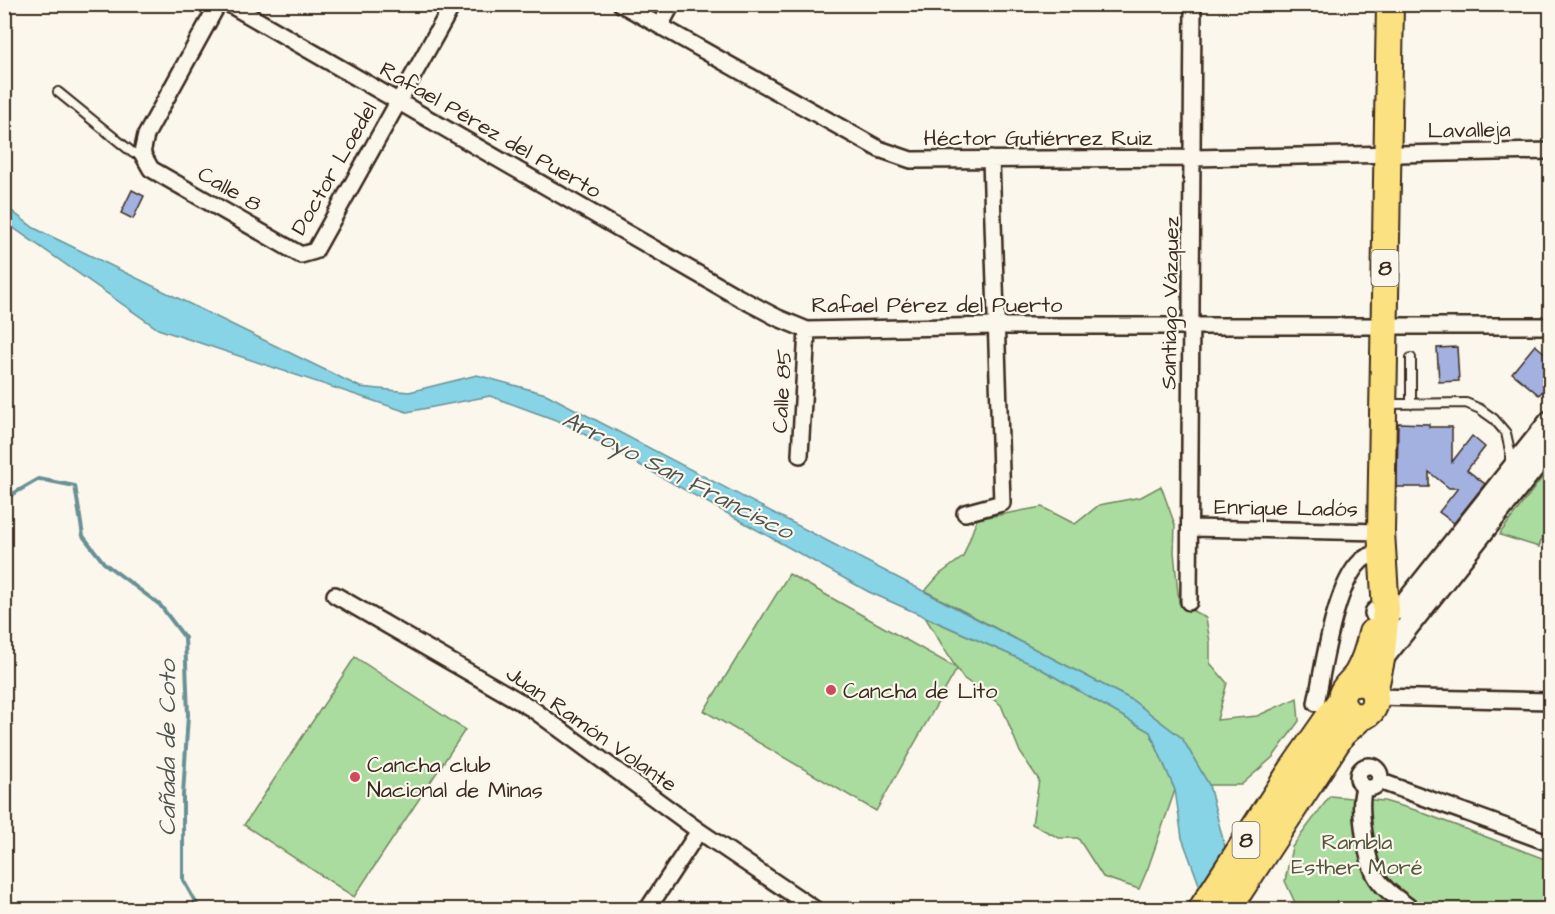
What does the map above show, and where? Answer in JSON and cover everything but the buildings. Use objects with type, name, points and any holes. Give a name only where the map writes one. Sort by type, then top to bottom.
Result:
[{"type":"highway","name":"8","points":[[1200,909],[1300,778],[1370,702],[1381,660],[1379,542],[1390,4]]},
{"type":"highway","name":"8","points":[[1227,909],[1300,778],[1335,696],[1358,674],[1381,612]]},
{"type":"highway","points":[[1335,696],[1347,713],[1354,716],[1370,702]]},
{"type":"main road","points":[[1381,660],[1450,562],[1515,479],[1551,422]]},
{"type":"main road","points":[[1515,479],[1551,446]]},
{"type":"main road","points":[[1381,612],[1400,608],[1450,562]]},
{"type":"street","points":[[142,153],[146,135],[218,4]]},
{"type":"street","name":"Rafael Pérez del Puerto","points":[[229,4],[738,297],[807,330],[996,326],[1551,326]]},
{"type":"street","name":"Doctor Loedel","points":[[301,255],[315,251],[453,4]]},
{"type":"street","name":"Héctor Gutiérrez Ruiz","points":[[621,4],[879,149],[911,160],[1193,158],[1388,153]]},
{"type":"street","points":[[660,26],[672,4]]},
{"type":"street","name":"Santiago Vázquez","points":[[1189,602],[1193,4]]},
{"type":"street","name":"Lavalleja","points":[[1388,153],[1551,151]]},
{"type":"street","name":"Calle 8","points":[[142,153],[151,169],[301,255]]},
{"type":"street","points":[[965,513],[1002,503],[991,159]]},
{"type":"street","name":"Calle 85","points":[[800,455],[807,330]]},
{"type":"street","name":"Enrique Ladós","points":[[1190,528],[1379,542]]},
{"type":"street","points":[[1335,696],[1334,616],[1353,569],[1379,542]]},
{"type":"street","name":"Juan Ramón Volante","points":[[335,595],[531,708],[699,831],[816,909]]},
{"type":"street","points":[[1370,702],[1551,701]]},
{"type":"street","points":[[1413,909],[1386,889],[1374,874],[1364,832],[1361,793],[1372,784],[1551,843]]},
{"type":"street","points":[[647,909],[699,831]]},
{"type":"lane","points":[[58,92],[133,153],[142,153]]},
{"type":"lane","points":[[1411,358],[1411,404]]},
{"type":"lane","points":[[1383,404],[1466,403],[1480,409],[1494,419],[1506,433],[1515,479]]},
{"type":"green space","points":[[1550,467],[1550,534],[1543,535],[1539,547],[1500,535],[1501,532]]},
{"type":"green space","points":[[1161,486],[1175,525],[1174,552],[1179,603],[1206,618],[1210,642],[1210,663],[1227,683],[1217,720],[1257,716],[1297,698],[1299,721],[1273,757],[1241,785],[1209,785],[1182,738],[1132,700],[925,591],[940,574],[963,557],[977,519],[1042,507],[1075,524],[1099,505],[1141,497]]},
{"type":"green space","points":[[789,574],[956,668],[925,617],[1036,666],[1150,732],[1175,790],[1139,889],[1103,877],[1078,838],[1059,838],[1032,824],[1039,780],[1020,752],[1001,705],[963,678],[957,669],[876,811],[704,711]]},
{"type":"green space","name":"Cancha club Nacional de Minas","points":[[355,657],[465,730],[354,897],[244,825]]},
{"type":"green space","name":"Rambla Esther Moré","points":[[1330,796],[1384,801],[1415,810],[1550,861],[1550,909],[1298,909],[1285,881],[1292,847]]},
{"type":"water","name":"Arroyo San Francisco","points":[[4,205],[34,228],[360,387],[409,392],[477,375],[546,394],[1132,700],[1182,738],[1209,785],[1228,859],[1246,909],[1209,909],[1207,906],[1182,838],[1175,790],[1150,732],[1036,666],[869,592],[564,423],[490,396],[407,412],[158,329],[5,222]]},
{"type":"waterway","name":"Cañada de Coto","points":[[4,499],[39,479],[75,486],[83,536],[104,563],[160,605],[185,638],[188,715],[183,795],[183,880],[200,910]]},
{"type":"place","name":"Cancha de Lito","points":[[831,690]]},
{"type":"place","name":"Cancha club Nacional de Minas","points":[[355,777]]}]
